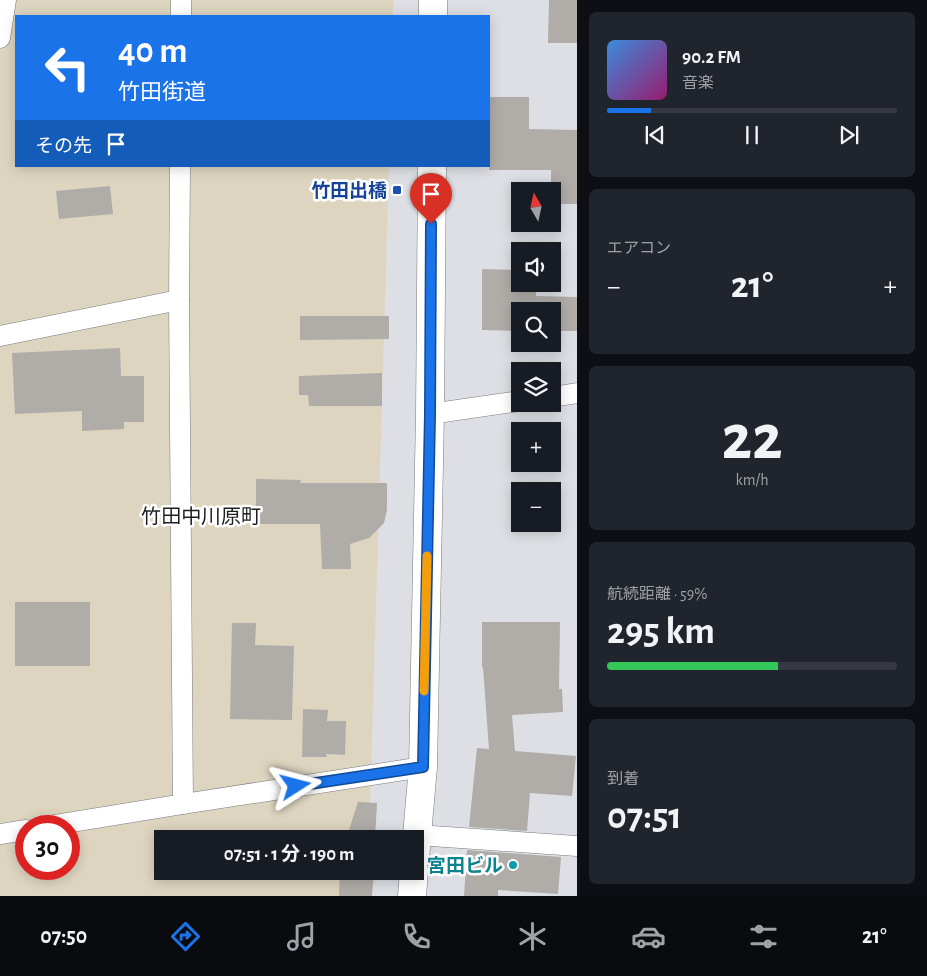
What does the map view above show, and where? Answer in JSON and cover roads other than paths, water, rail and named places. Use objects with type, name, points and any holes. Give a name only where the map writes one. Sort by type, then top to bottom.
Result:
[{"type":"highway","points":[[433,0],[433,15]]},
{"type":"highway","points":[[417,830],[423,767],[430,414],[432,167]]},
{"type":"highway","points":[[412,896],[413,880]]},
{"type":"street","points":[[0,38],[6,0]]},
{"type":"street","points":[[181,0],[181,15]]},
{"type":"street","points":[[180,167],[179,300],[183,804]]},
{"type":"street","points":[[0,336],[179,300]]},
{"type":"street","points":[[561,395],[577,393]]},
{"type":"street","points":[[430,414],[511,402]]},
{"type":"street","points":[[80,821],[423,767]]},
{"type":"street","points":[[0,834],[15,832]]},
{"type":"street","points":[[424,846],[577,846]]},
{"type":"place","name":"竹田出橋","points":[[397,190]]},
{"type":"place","name":"宮田ビル","points":[[513,865]]},
{"type":"district","name":"竹田中川原町","points":[[201,516]]}]
